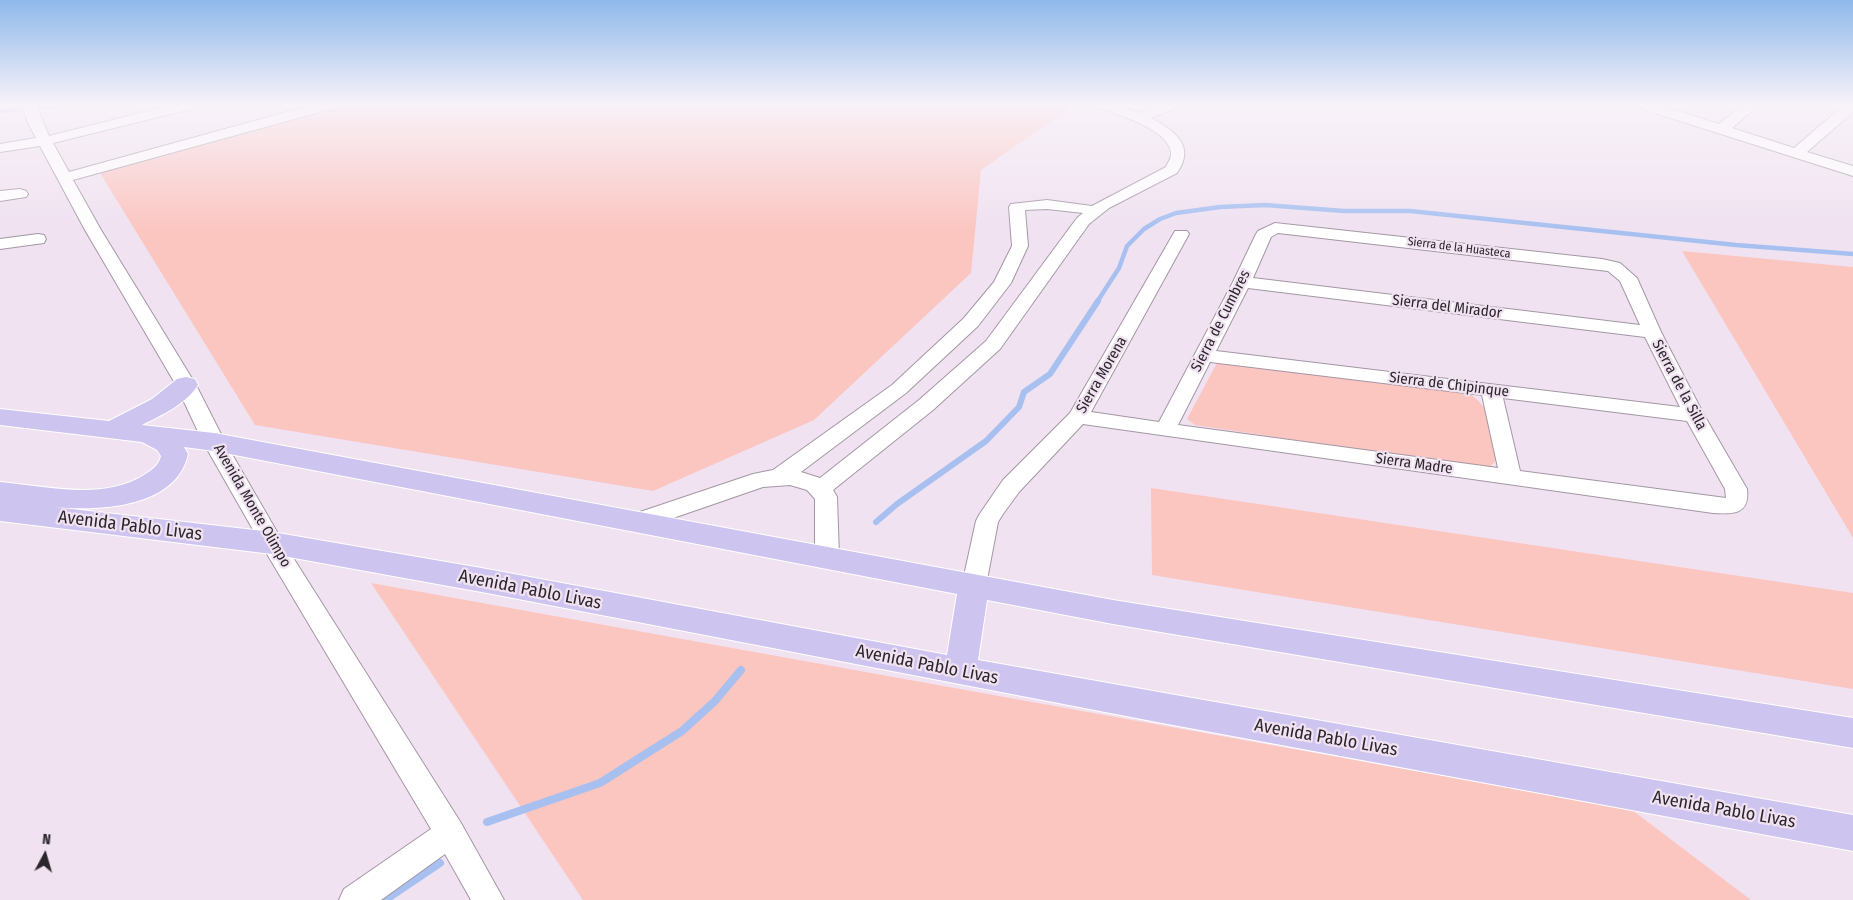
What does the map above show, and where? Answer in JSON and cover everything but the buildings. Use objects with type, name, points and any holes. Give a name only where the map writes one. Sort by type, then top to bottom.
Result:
[{"type":"main road","points":[[112,430],[161,405],[186,385]]},
{"type":"main road","points":[[0,417],[214,442],[1113,612],[1853,733]]},
{"type":"main road","points":[[0,492],[106,499],[139,492],[149,487],[162,476],[173,463],[175,454],[166,444],[146,434]]},
{"type":"main road","name":"Avenida Pablo Livas","points":[[0,511],[272,544],[487,581],[960,671],[1853,833]]},
{"type":"main road","points":[[960,671],[974,585]]},
{"type":"street","name":"Avenida Monte Olimpo","points":[[49,147],[93,230],[186,385],[214,442],[272,544],[450,833],[488,900]]},
{"type":"street","points":[[66,177],[176,147]]},
{"type":"street","points":[[820,489],[926,404],[993,345],[1083,221],[1102,206],[1172,170],[1176,165],[1177,147]]},
{"type":"street","points":[[1779,147],[1853,171]]},
{"type":"street","points":[[1798,153],[1805,147]]},
{"type":"street","points":[[0,196],[20,194]]},
{"type":"street","points":[[778,478],[899,389],[971,322],[1002,283],[1020,246],[1017,207],[1030,204],[1058,204],[1096,211]]},
{"type":"street","name":"Sierra de Cumbres","points":[[1164,430],[1242,282],[1264,234],[1275,228],[1287,228]]},
{"type":"street","name":"Sierra de la Huasteca","points":[[1287,228],[1602,264],[1614,267],[1628,278]]},
{"type":"street","name":"Sierra Morena","points":[[974,585],[987,521],[1012,486],[1078,417],[1181,234]]},
{"type":"street","points":[[0,244],[38,239]]},
{"type":"street","name":"Sierra de la Silla","points":[[1628,278],[1652,332],[1694,415],[1736,489]]},
{"type":"street","name":"Sierra del Mirador","points":[[1242,282],[1652,332]]},
{"type":"street","name":"Sierra de Chipinque","points":[[1203,355],[1694,415]]},
{"type":"street","points":[[1491,390],[1511,477]]},
{"type":"street","name":"Sierra Madre","points":[[1078,417],[1731,506],[1737,500],[1736,489]]},
{"type":"street","points":[[639,521],[762,479],[790,477],[816,484],[826,497],[827,557]]},
{"type":"street","points":[[355,900],[450,833]]},
{"type":"shaded area","points":[[195,147],[1014,147],[981,170],[971,273],[814,420],[653,491],[255,425],[100,173]]},
{"type":"shaded area","points":[[1682,251],[1853,267],[1853,538]]},
{"type":"shaded area","points":[[1217,363],[1465,391],[1474,397],[1486,411],[1493,428],[1499,457],[1488,469],[1195,425],[1187,419]]},
{"type":"shaded area","points":[[1151,488],[1853,593],[1853,689],[1152,575]]},
{"type":"shaded area","points":[[371,583],[1632,810],[1751,900],[583,900]]},
{"type":"waterway","points":[[1097,302],[1119,268],[1127,246],[1144,229],[1160,219],[1176,213],[1220,207],[1265,205],[1344,211],[1410,211],[1736,245],[1853,254]]},
{"type":"waterway","points":[[876,522],[897,504],[986,441],[1019,407],[1024,392],[1050,374],[1098,301]]},
{"type":"waterway","points":[[487,822],[600,783],[682,731],[715,701],[741,670]]},
{"type":"waterway","points":[[385,900],[440,863]]}]
